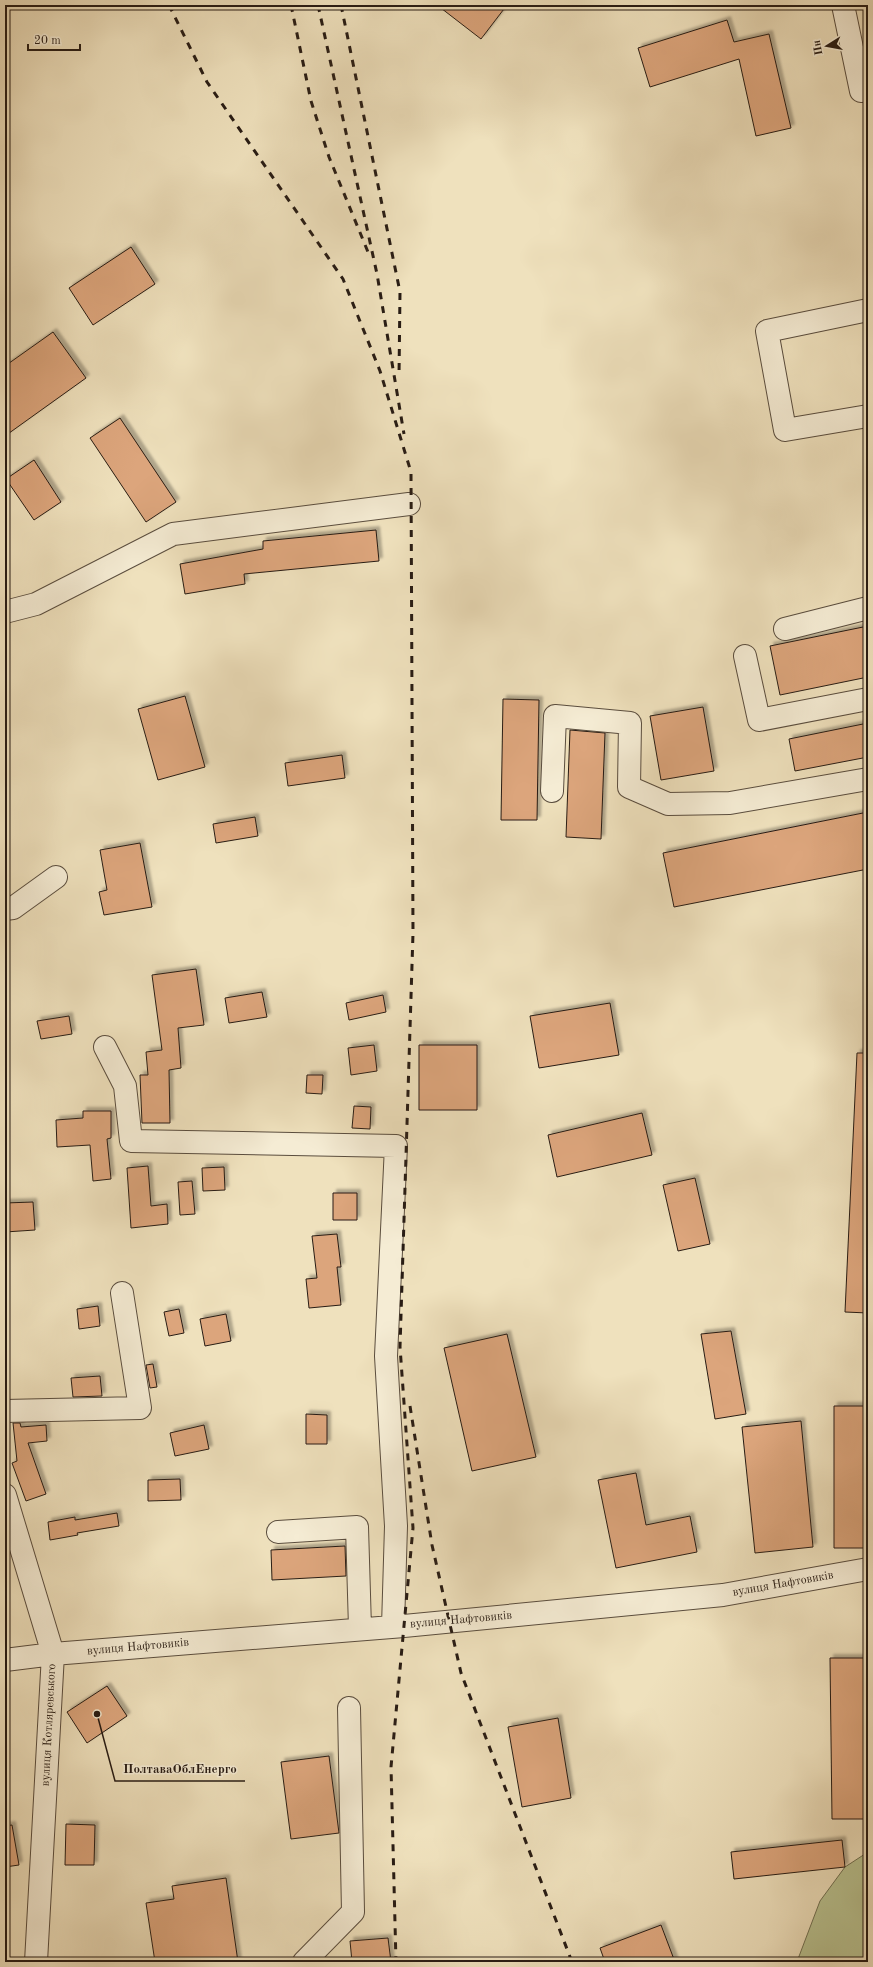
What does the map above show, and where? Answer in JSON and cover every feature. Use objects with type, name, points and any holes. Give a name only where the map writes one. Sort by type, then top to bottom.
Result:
[{"type":"street","points":[[843,5],[860,91]]},
{"type":"street","points":[[868,310],[767,331],[785,430],[868,416]]},
{"type":"street","points":[[5,612],[36,604],[173,534],[408,504]]},
{"type":"street","points":[[785,630],[868,608]]},
{"type":"street","points":[[745,656],[759,720],[868,698]]},
{"type":"street","points":[[552,791],[555,716],[630,723],[630,787],[668,804],[730,803],[868,779]]},
{"type":"street","points":[[5,909],[13,908],[56,877]]},
{"type":"street","points":[[105,1047],[125,1086],[131,1141],[396,1146],[386,1356],[396,1526],[393,1626]]},
{"type":"street","points":[[5,1411],[140,1408],[122,1293]]},
{"type":"street","name":"вулиця Котляревського","points":[[5,1494],[53,1654],[36,1962]]},
{"type":"street","points":[[278,1532],[357,1527],[360,1628]]},
{"type":"street","name":"вулиця Нафтовиків","points":[[5,1660],[53,1654],[393,1626],[722,1595],[868,1569]]},
{"type":"street","points":[[304,1962],[353,1912],[350,1708]]},
{"type":"green space","points":[[868,1852],[868,1962],[799,1962],[798,1959],[820,1901],[845,1867]]},
{"type":"building","points":[[437,5],[507,5],[481,39]]},
{"type":"building","points":[[727,20],[734,42],[769,34],[791,128],[756,136],[739,59],[650,87],[638,48]]},
{"type":"building","points":[[131,247],[155,284],[93,325],[69,288]]},
{"type":"building","points":[[53,332],[86,378],[5,436],[5,366]]},
{"type":"building","points":[[120,418],[176,502],[146,522],[90,438]]},
{"type":"building","points":[[34,460],[61,502],[34,520],[6,479]]},
{"type":"building","points":[[376,530],[379,561],[244,574],[245,584],[185,594],[180,564],[263,549],[263,541]]},
{"type":"building","points":[[868,626],[868,677],[780,695],[770,646]]},
{"type":"building","points":[[185,696],[205,767],[158,780],[138,709]]},
{"type":"building","points":[[503,699],[539,700],[537,820],[501,820]]},
{"type":"building","points":[[703,707],[714,771],[661,780],[650,716]]},
{"type":"building","points":[[868,723],[868,757],[795,771],[789,739]]},
{"type":"building","points":[[570,730],[605,733],[601,839],[566,837]]},
{"type":"building","points":[[342,755],[345,778],[288,786],[285,763]]},
{"type":"building","points":[[868,812],[868,869],[674,907],[663,853]]},
{"type":"building","points":[[255,817],[258,836],[216,843],[213,824]]},
{"type":"building","points":[[140,843],[152,907],[104,915],[99,892],[107,890],[100,850]]},
{"type":"building","points":[[196,969],[204,1025],[178,1028],[181,1068],[169,1070],[170,1123],[142,1123],[140,1075],[148,1075],[146,1052],[162,1050],[152,975]]},
{"type":"building","points":[[262,992],[267,1017],[229,1023],[225,998]]},
{"type":"building","points":[[383,995],[386,1012],[349,1020],[346,1003]]},
{"type":"building","points":[[610,1003],[619,1055],[539,1068],[530,1016]]},
{"type":"building","points":[[69,1016],[72,1034],[41,1039],[37,1021]]},
{"type":"building","points":[[374,1045],[377,1071],[351,1075],[348,1048]]},
{"type":"building","points":[[419,1045],[477,1045],[477,1110],[419,1110]]},
{"type":"building","points":[[857,1053],[868,1053],[868,1313],[845,1312]]},
{"type":"building","points":[[307,1075],[323,1075],[322,1094],[306,1093]]},
{"type":"building","points":[[354,1106],[371,1107],[370,1129],[352,1128]]},
{"type":"building","points":[[83,1111],[111,1111],[111,1138],[107,1139],[111,1179],[93,1181],[90,1145],[57,1147],[56,1120],[83,1118]]},
{"type":"building","points":[[642,1113],[652,1155],[557,1177],[548,1135]]},
{"type":"building","points":[[148,1166],[151,1206],[167,1204],[168,1224],[131,1228],[127,1168]]},
{"type":"building","points":[[224,1167],[225,1190],[203,1191],[202,1168]]},
{"type":"building","points":[[695,1178],[710,1244],[678,1251],[663,1185]]},
{"type":"building","points":[[192,1181],[195,1214],[180,1215],[178,1182]]},
{"type":"building","points":[[333,1193],[357,1193],[357,1220],[333,1220]]},
{"type":"building","points":[[33,1202],[35,1230],[5,1232],[5,1203]]},
{"type":"building","points":[[337,1234],[341,1267],[337,1267],[341,1305],[309,1308],[306,1279],[317,1278],[312,1236]]},
{"type":"building","points":[[98,1306],[100,1326],[79,1329],[77,1309]]},
{"type":"building","points":[[179,1309],[184,1333],[169,1336],[164,1312]]},
{"type":"building","points":[[226,1314],[231,1341],[205,1346],[200,1319]]},
{"type":"building","points":[[731,1331],[746,1414],[715,1419],[701,1334]]},
{"type":"building","points":[[507,1334],[536,1457],[472,1471],[444,1348]]},
{"type":"building","points":[[153,1364],[157,1387],[150,1388],[146,1365]]},
{"type":"building","points":[[100,1376],[102,1396],[73,1397],[71,1378]]},
{"type":"building","points":[[834,1406],[868,1406],[868,1548],[834,1548]]},
{"type":"building","points":[[306,1414],[327,1415],[327,1444],[306,1444]]},
{"type":"building","points":[[801,1421],[813,1547],[755,1553],[742,1427]]},
{"type":"building","points":[[13,1423],[20,1423],[21,1427],[46,1425],[47,1441],[28,1443],[46,1494],[26,1501],[12,1463],[17,1461]]},
{"type":"building","points":[[204,1425],[209,1449],[175,1456],[170,1433]]},
{"type":"building","points":[[636,1473],[646,1525],[690,1516],[697,1552],[616,1568],[598,1480]]},
{"type":"building","points":[[180,1479],[181,1500],[148,1501],[148,1480]]},
{"type":"building","points":[[117,1513],[119,1526],[77,1533],[78,1535],[50,1540],[48,1522],[75,1517],[75,1520]]},
{"type":"building","points":[[345,1546],[346,1576],[272,1580],[271,1550]]},
{"type":"building","points":[[830,1658],[868,1658],[868,1819],[832,1819]]},
{"type":"building","points":[[107,1686],[127,1716],[87,1743],[67,1712]]},
{"type":"building","points":[[558,1718],[571,1798],[522,1807],[508,1727]]},
{"type":"building","points":[[329,1756],[339,1833],[291,1839],[281,1762]]},
{"type":"building","points":[[66,1824],[95,1825],[94,1865],[65,1865]]},
{"type":"building","points":[[12,1825],[19,1865],[5,1867],[5,1826]]},
{"type":"building","points":[[842,1840],[845,1867],[734,1879],[731,1852]]},
{"type":"building","points":[[226,1878],[238,1962],[155,1962],[146,1903],[174,1899],[172,1886]]},
{"type":"building","points":[[661,1925],[675,1962],[605,1962],[600,1948]]},
{"type":"building","points":[[388,1938],[391,1962],[352,1962],[350,1941]]},
{"type":"railway","points":[[169,5],[207,82],[343,279],[380,371],[411,472],[413,933],[400,1347],[413,1528],[391,1767],[396,1962]]},
{"type":"railway","points":[[291,5],[311,101],[329,157],[368,252]]},
{"type":"railway","points":[[318,5],[377,274],[404,434]]},
{"type":"railway","points":[[341,5],[400,292],[399,377]]},
{"type":"railway","points":[[410,1406],[432,1545],[461,1673],[572,1962]]},
{"type":"place","name":"ПолтаваОблЕнерго","points":[[97,1714]]}]
